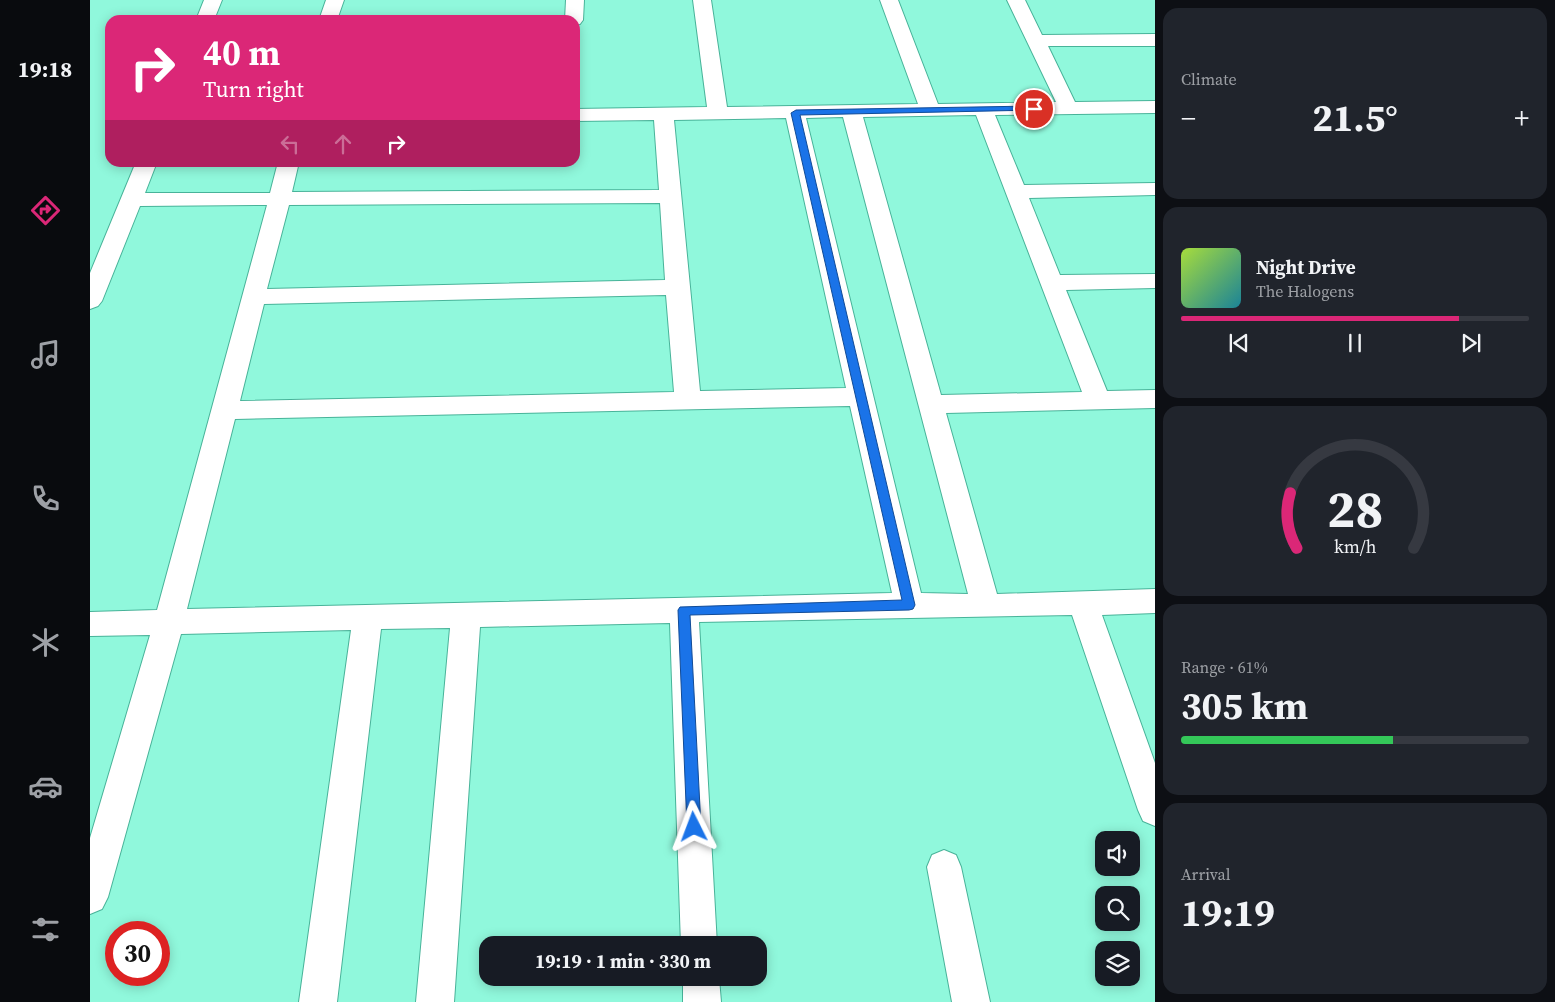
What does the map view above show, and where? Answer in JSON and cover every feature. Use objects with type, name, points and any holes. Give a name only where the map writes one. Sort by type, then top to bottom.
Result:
[{"type":"street","points":[[207,15],[213,0]]},
{"type":"street","points":[[330,15],[335,0]]},
{"type":"street","points":[[574,15],[575,0]]},
{"type":"street","points":[[702,0],[718,114]]},
{"type":"street","points":[[889,0],[930,110]]},
{"type":"street","points":[[1016,0],[1068,108]]},
{"type":"street","points":[[1036,41],[1155,40]]},
{"type":"street","points":[[580,115],[1155,108]]},
{"type":"street","points":[[983,109],[1098,400]]},
{"type":"street","points":[[852,112],[986,606]]},
{"type":"street","points":[[796,113],[909,605]]},
{"type":"street","points":[[664,115],[669,196],[688,401]]},
{"type":"street","points":[[90,301],[145,167]]},
{"type":"street","points":[[90,897],[169,622],[288,167]]},
{"type":"street","points":[[1016,192],[1155,189]]},
{"type":"street","points":[[132,200],[669,196]]},
{"type":"street","points":[[1053,283],[1155,281]]},
{"type":"street","points":[[254,297],[677,287]]},
{"type":"street","points":[[225,410],[861,397]]},
{"type":"street","points":[[932,404],[1155,399]]},
{"type":"street","points":[[90,624],[1155,601]]},
{"type":"street","points":[[1083,603],[1155,810]]},
{"type":"street","points":[[684,610],[699,936]]},
{"type":"street","points":[[435,1002],[466,615]]},
{"type":"street","points":[[318,1002],[368,617]]},
{"type":"street","points":[[944,867],[971,1002]]},
{"type":"street","points":[[701,986],[702,1002]]},
{"type":"route","points":[[694,827],[684,610],[909,605],[796,113],[1034,109]]}]
